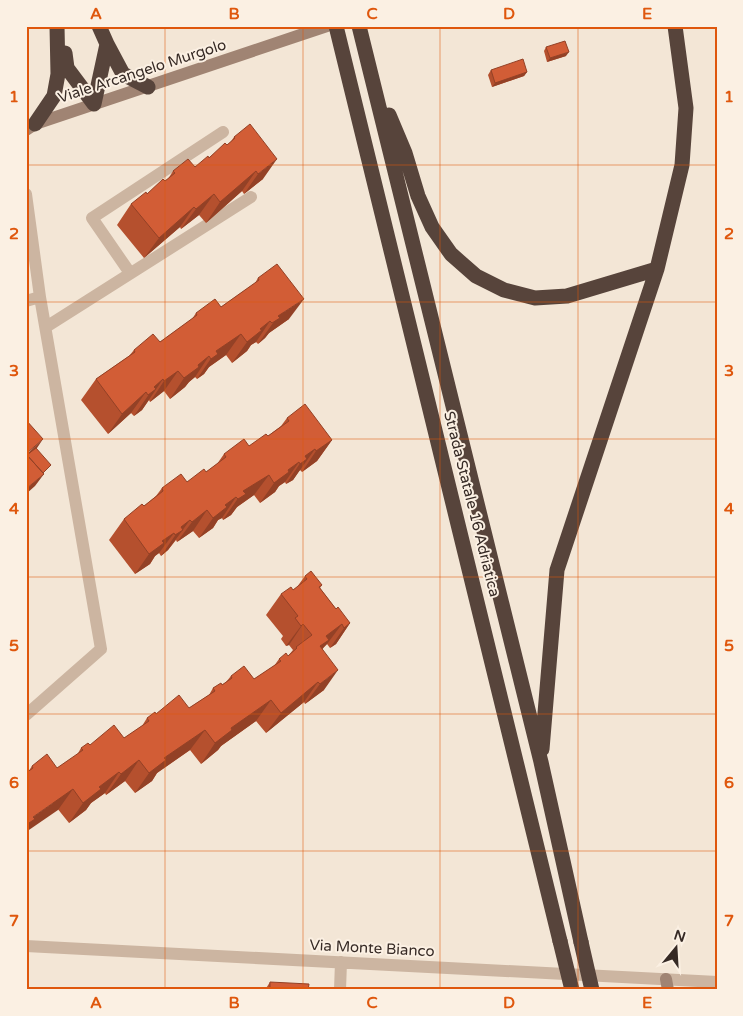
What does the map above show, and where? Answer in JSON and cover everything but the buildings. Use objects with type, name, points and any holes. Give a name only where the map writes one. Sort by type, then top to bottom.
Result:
[{"type":"highway","points":[[31,127],[54,96],[58,74],[57,26]]},
{"type":"highway","points":[[62,26],[67,68],[94,104]]},
{"type":"highway","points":[[99,26],[123,74],[148,87]]},
{"type":"highway","name":"Strada Statale 16 Adriatica","points":[[336,26],[572,990]]},
{"type":"highway","name":"Strada Statale 16 Adriatica","points":[[359,26],[541,762],[592,990]]},
{"type":"highway","points":[[541,762],[557,570],[657,268],[682,165],[686,108],[675,26]]},
{"type":"highway","points":[[94,104],[107,44]]},
{"type":"highway","points":[[369,68],[405,153],[418,196],[432,227],[451,254],[476,276],[504,290],[535,298],[566,296],[657,268]]},
{"type":"main road","name":"Viale Arcangelo Murgolo","points":[[31,127],[327,26]]},
{"type":"street","points":[[130,273],[92,218],[224,132]]},
{"type":"street","points":[[26,194],[40,297],[101,649],[26,715]]},
{"type":"street","points":[[46,327],[251,197]]},
{"type":"street","points":[[26,301],[40,297]]},
{"type":"street","name":"Via Monte Bianco","points":[[26,946],[341,962],[667,984],[717,982]]},
{"type":"street","points":[[340,990],[341,962]]}]
